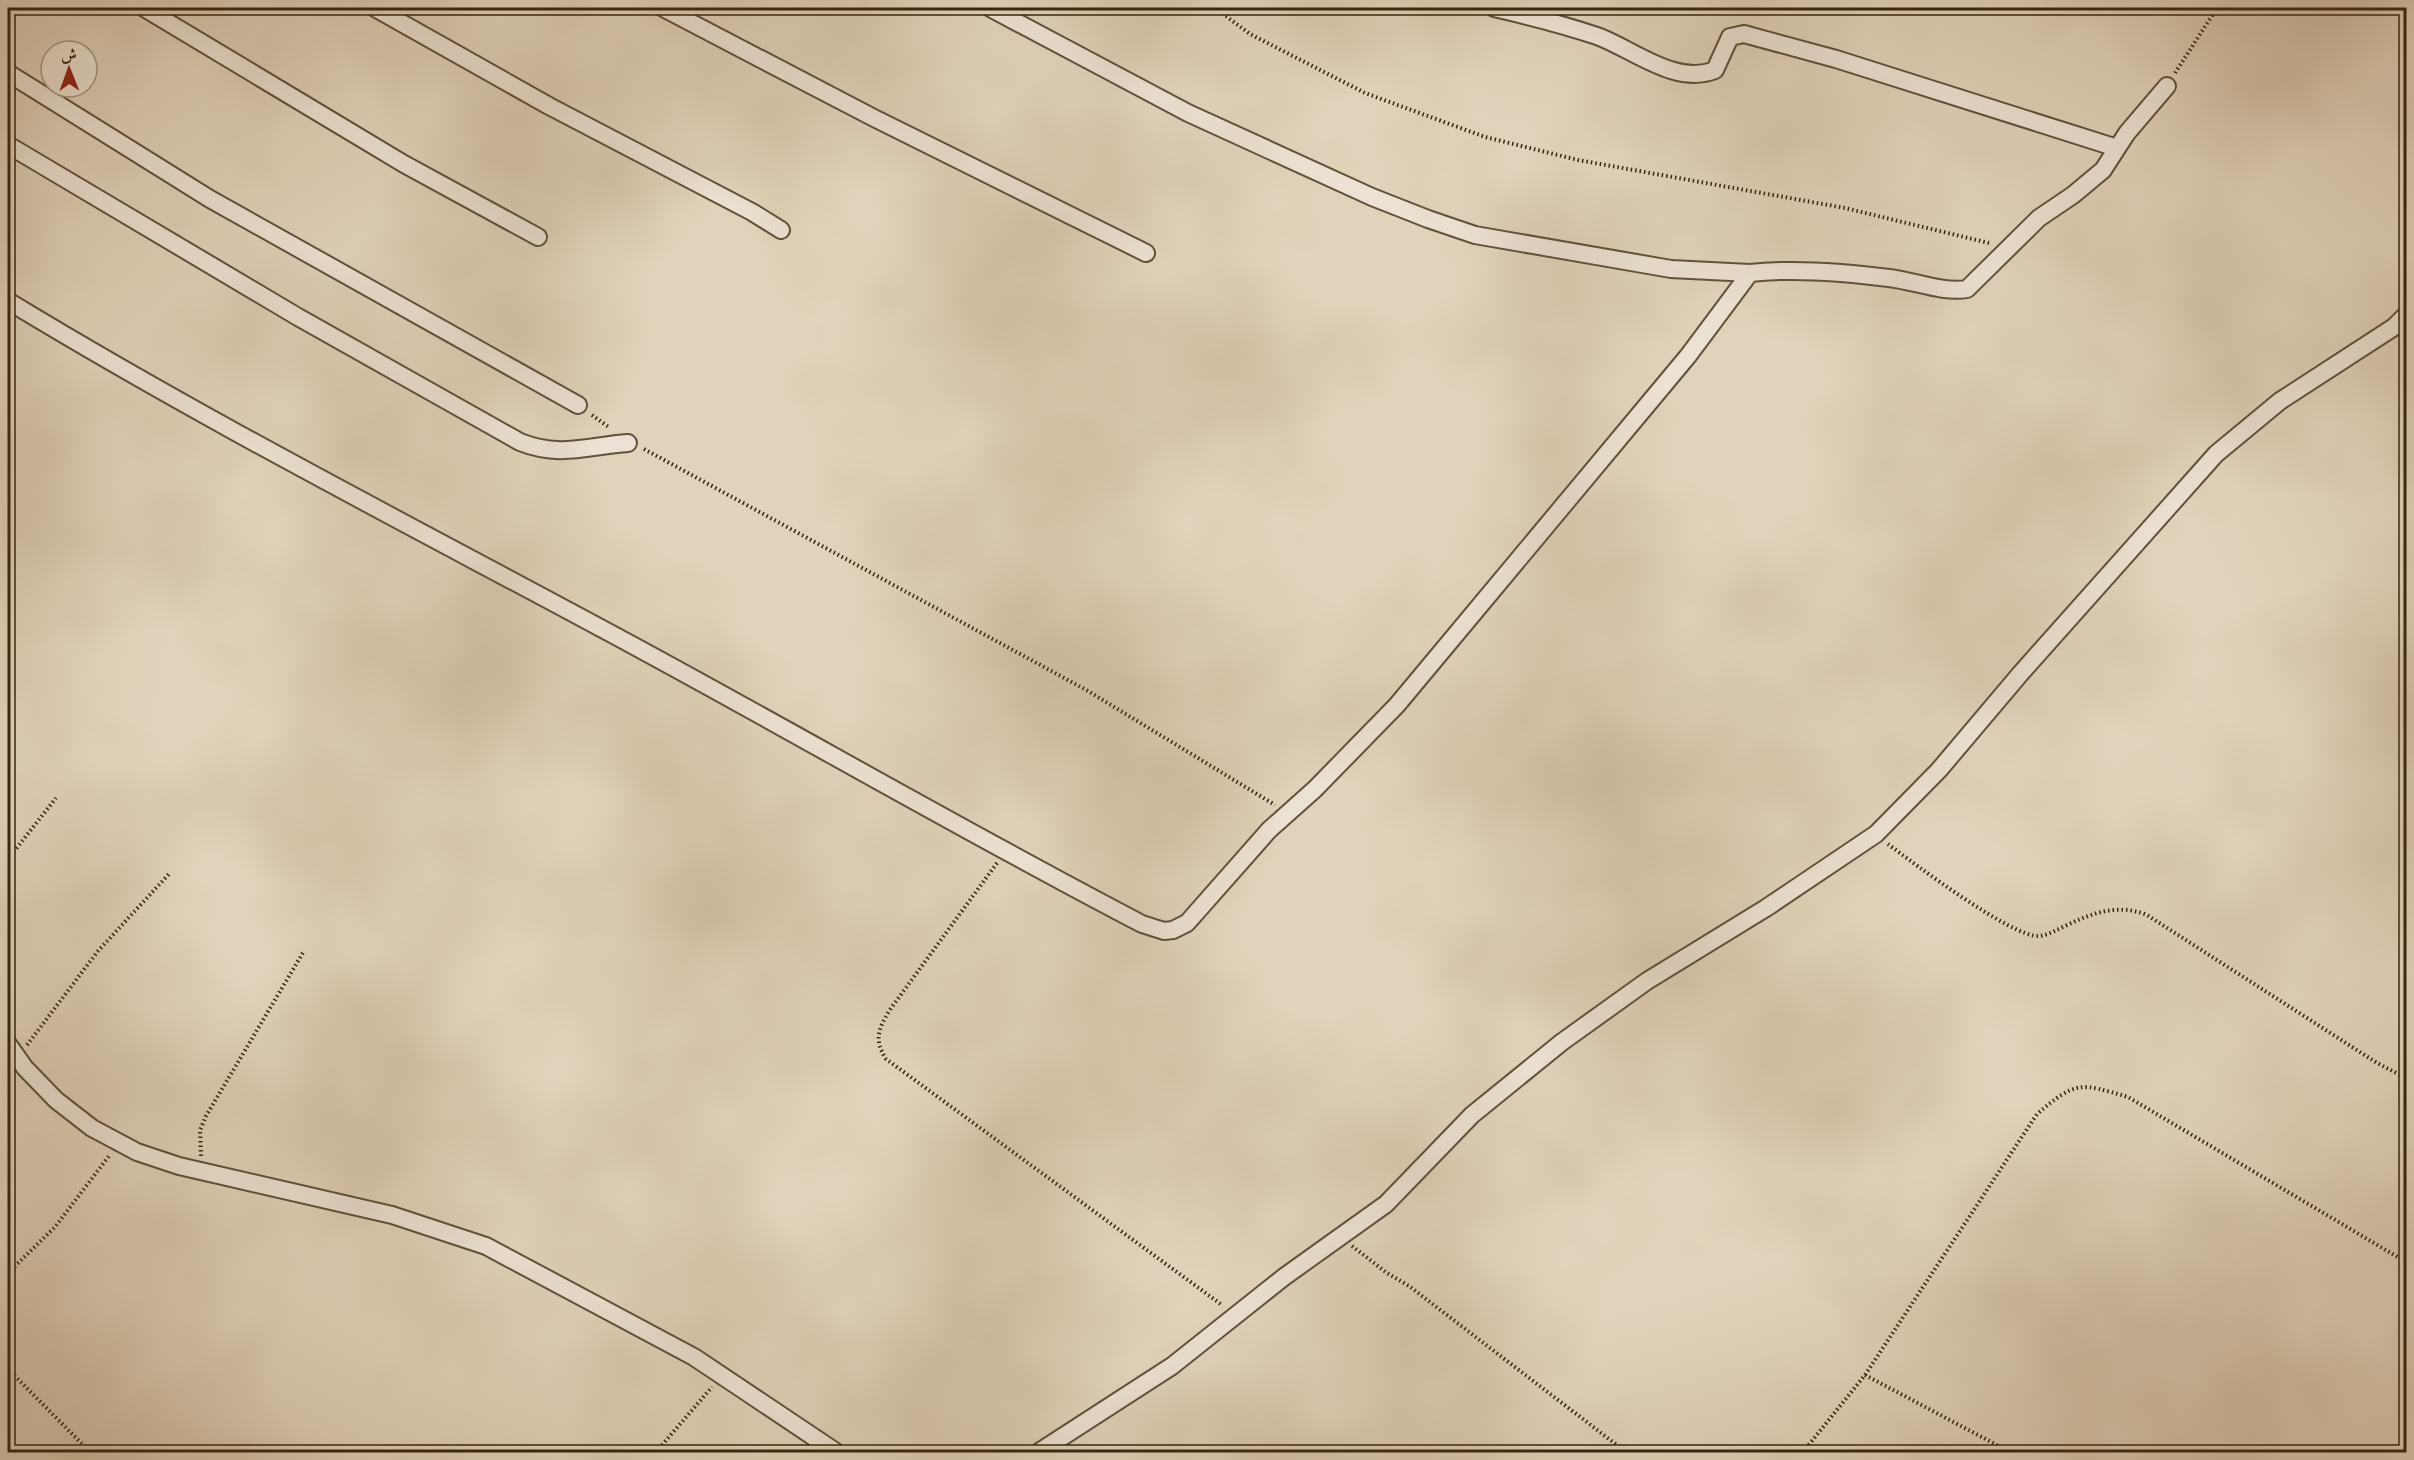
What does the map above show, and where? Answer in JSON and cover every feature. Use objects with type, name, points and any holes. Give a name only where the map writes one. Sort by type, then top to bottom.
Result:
[{"type":"street","points":[[144,8],[404,164],[538,237]]},
{"type":"street","points":[[375,8],[549,106],[752,212],[781,230]]},
{"type":"street","points":[[663,8],[874,118],[1146,253]]},
{"type":"street","points":[[990,8],[1188,114],[1372,197],[1475,235],[1671,268],[1750,273],[1816,271],[1889,278],[1951,290],[1960,290],[1973,285],[2039,218],[2103,170],[2117,148],[2167,86]]},
{"type":"street","points":[[1494,8],[1600,38],[1668,69],[1683,73],[1707,73],[1714,70],[1730,37],[1744,34],[1836,59],[2117,148]]},
{"type":"street","points":[[8,73],[210,199],[578,405]]},
{"type":"street","points":[[8,145],[298,317],[520,442],[540,450],[554,452],[628,443]]},
{"type":"street","points":[[8,302],[283,460],[831,753],[1004,853],[1142,924],[1154,929],[1173,930],[1186,923],[1205,906],[1269,830],[1336,769],[1397,705],[1688,356],[1750,273]]},
{"type":"street","points":[[1039,1452],[1172,1366],[1238,1316],[1284,1277],[1386,1204],[1472,1115],[1562,1042],[1647,981],[1766,908],[1876,834],[1939,770],[2020,673],[2216,454],[2280,401],[2394,327],[2406,315]]},
{"type":"street","points":[[12,1051],[56,1100],[92,1128],[137,1152],[202,1171],[392,1215],[486,1246],[694,1357],[836,1452]]},
{"type":"path","points":[[1215,8],[1250,34],[1365,93],[1485,137],[1578,160],[1845,208],[2007,249]]},
{"type":"path","points":[[2167,86],[2217,8]]},
{"type":"path","points":[[578,405],[628,443],[638,446],[745,502],[1088,691],[1288,813]]},
{"type":"path","points":[[8,859],[56,798]]},
{"type":"path","points":[[1876,834],[1938,882],[2027,935],[2049,934],[2099,912],[2112,909],[2129,909],[2147,915],[2377,1063],[2406,1078]]},
{"type":"path","points":[[1004,853],[890,1011],[877,1036],[879,1046],[893,1064],[1238,1316]]},
{"type":"path","points":[[12,1051],[98,951],[169,874]]},
{"type":"path","points":[[202,1171],[200,1130],[206,1116],[304,951]]},
{"type":"path","points":[[1803,1452],[1865,1375],[2037,1114],[2063,1092],[2088,1086],[2128,1097],[2406,1262]]},
{"type":"path","points":[[8,1273],[55,1227],[118,1142]]},
{"type":"path","points":[[1340,1237],[1377,1267],[1409,1286],[1626,1452]]},
{"type":"path","points":[[8,1369],[90,1452]]},
{"type":"path","points":[[1865,1375],[2010,1452]]},
{"type":"path","points":[[656,1452],[722,1376]]}]
